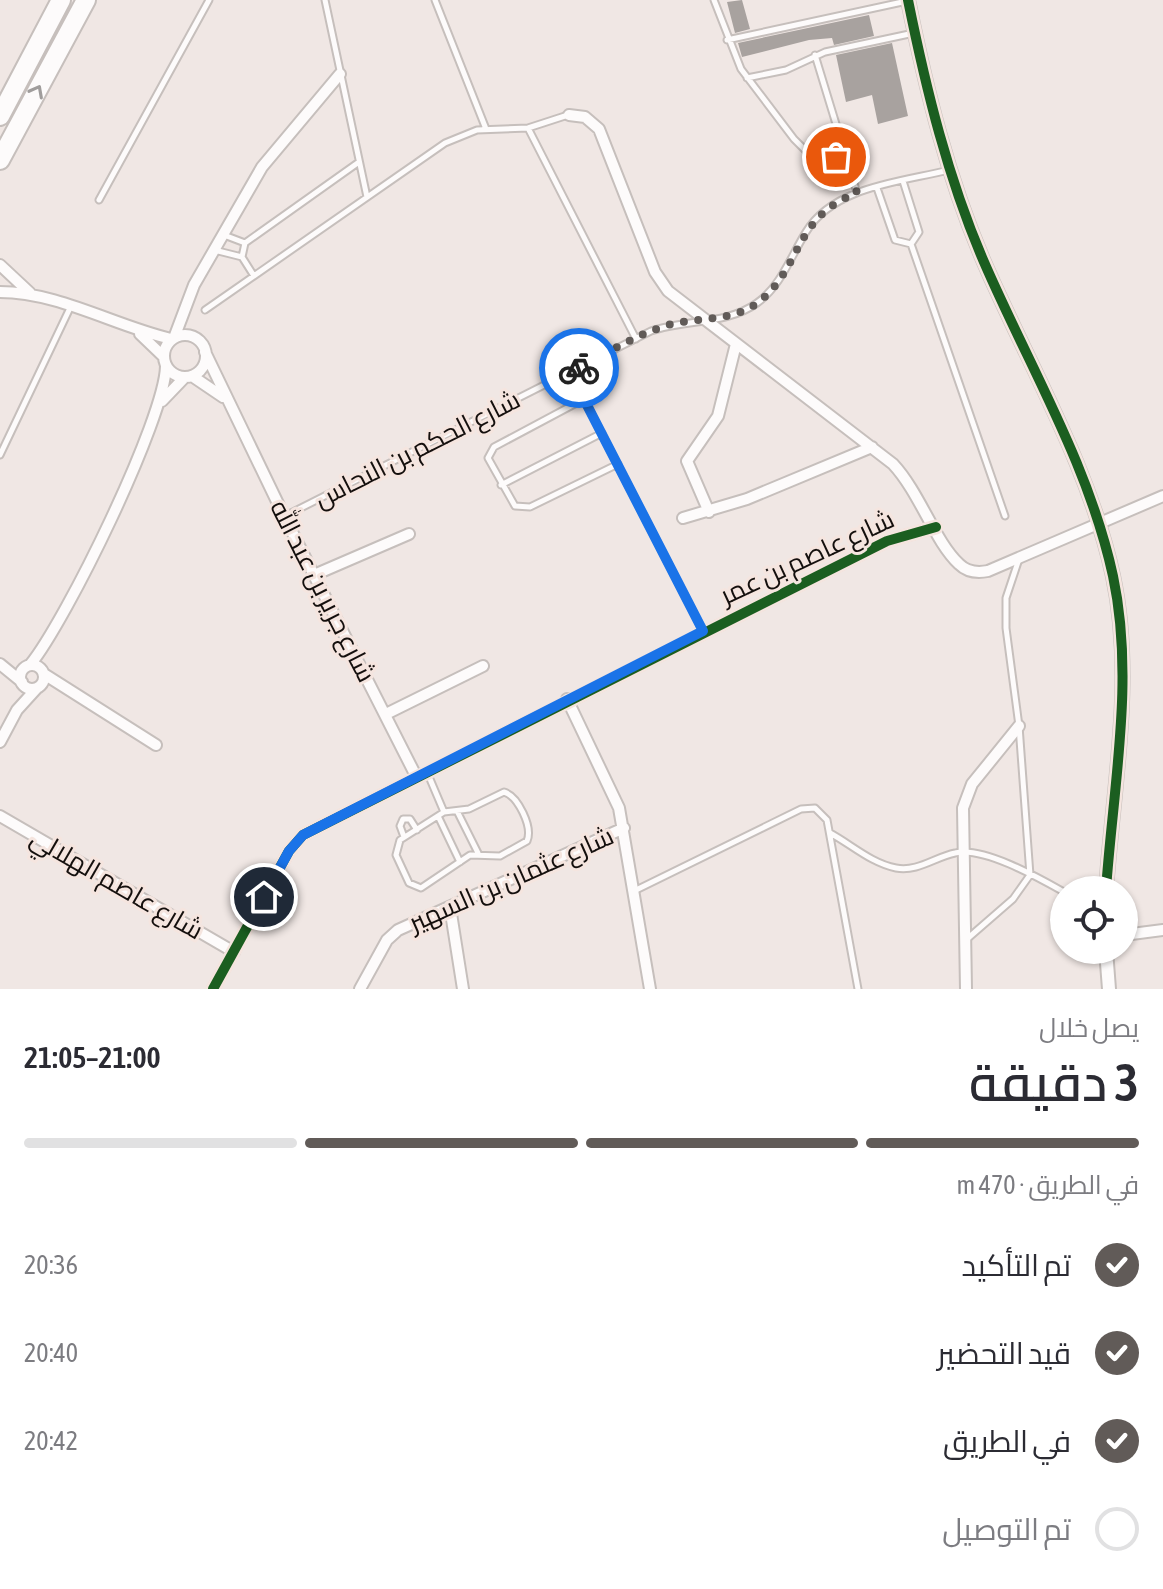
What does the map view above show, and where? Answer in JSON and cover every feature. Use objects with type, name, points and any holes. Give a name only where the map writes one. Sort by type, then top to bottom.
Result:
[{"type":"highway","points":[[0,116],[61,0]]},
{"type":"highway","points":[[0,160],[86,0]]},
{"type":"street","points":[[902,1],[915,33],[949,170],[983,259],[1080,468],[1101,523],[1114,579],[1121,641],[1122,719],[1107,876]]},
{"type":"street","points":[[17,710],[21,672],[48,639],[107,522],[161,403],[165,361],[172,339],[213,250],[262,167],[340,74]]},
{"type":"street","points":[[569,115],[585,117],[599,129],[655,272],[676,300],[872,447],[902,474],[959,565],[969,571],[988,571],[1163,496]]},
{"type":"street","points":[[0,265],[32,294]]},
{"type":"street","points":[[0,292],[32,294],[135,331],[172,339],[184,335],[195,337]]},
{"type":"street","points":[[161,403],[203,366],[205,352],[195,337],[187,305]]},
{"type":"street","points":[[135,331],[165,361],[188,377]]},
{"type":"street","points":[[709,512],[687,461],[718,416],[736,344]]},
{"type":"street","name":"شارع جرير بن عبد الله","points":[[205,352],[314,575],[386,714],[421,773]]},
{"type":"street","name":"شارع جرير بن عبد الله","points":[[188,377],[210,387],[230,406]]},
{"type":"street","points":[[683,518],[709,512],[872,447]]},
{"type":"street","name":"شارع عاصم بن عمر","points":[[213,989],[289,851],[303,835],[567,699],[887,541],[936,527]]},
{"type":"street","points":[[314,575],[409,534]]},
{"type":"street","points":[[0,742],[17,710],[38,687],[48,639]]},
{"type":"street","points":[[70,694],[22,683],[0,664],[29,665],[70,694],[156,745]]},
{"type":"street","points":[[386,714],[483,666]]},
{"type":"street","points":[[567,699],[612,788],[624,828],[650,989]]},
{"type":"street","points":[[966,989],[962,817],[966,795],[1019,726]]},
{"type":"street","name":"شارع عاصم الهلالي","points":[[0,816],[234,952]]},
{"type":"street","name":"شارع عثمان بن السهير","points":[[360,989],[387,940],[398,930],[624,828]]},
{"type":"street","points":[[450,907],[463,989]]},
{"type":"street","points":[[1138,933],[1163,930]]},
{"type":"street","points":[[1107,964],[1109,989]]},
{"type":"lane","points":[[99,200],[209,0]]},
{"type":"lane","points":[[325,0],[367,197]]},
{"type":"lane","points":[[435,0],[486,129]]},
{"type":"lane","points":[[714,0],[727,40],[747,78],[800,146],[821,157],[846,155]]},
{"type":"lane","points":[[727,40],[902,1]]},
{"type":"lane","points":[[747,78],[786,70],[815,55],[915,33]]},
{"type":"lane","points":[[815,55],[857,193]]},
{"type":"lane","points":[[205,310],[445,143],[486,129],[528,128],[569,115]]},
{"type":"lane","points":[[528,128],[636,339]]},
{"type":"lane","points":[[242,257],[245,243],[359,162]]},
{"type":"lane","name":"شارع الحكم بن النحاس","points":[[284,516],[636,339],[667,326],[736,314],[757,303],[774,287],[814,221],[830,206],[857,193],[949,170]]},
{"type":"lane","points":[[903,181],[919,232],[911,244]]},
{"type":"lane","points":[[877,188],[895,240],[911,244]]},
{"type":"lane","points":[[222,234],[245,243]]},
{"type":"lane","points":[[911,244],[1005,516]]},
{"type":"lane","points":[[213,250],[242,257],[254,276]]},
{"type":"lane","points":[[0,455],[70,308]]},
{"type":"lane","points":[[570,372],[703,631]]},
{"type":"lane","points":[[584,399],[494,447],[488,458],[501,485],[515,506],[530,507],[618,464]]},
{"type":"lane","points":[[501,485],[602,433]]},
{"type":"lane","points":[[966,939],[1018,895],[1030,875],[1019,726],[1005,613],[1010,581],[1019,558]]},
{"type":"lane","points":[[421,773],[444,812]]},
{"type":"lane","points":[[508,792],[514,796],[529,828],[527,841],[504,854],[478,853],[425,886],[414,887],[396,855],[398,845],[404,837],[444,812],[457,810],[508,792]]},
{"type":"lane","points":[[633,891],[806,807],[824,815],[858,989]]},
{"type":"lane","points":[[457,810],[478,853]]},
{"type":"lane","points":[[438,816],[460,862]]},
{"type":"lane","points":[[404,837],[400,826],[403,819],[410,819],[417,830]]},
{"type":"lane","points":[[829,833],[871,858],[895,867],[916,867],[965,851],[995,859],[1050,885]]},
{"type":"building","points":[[742,0],[750,29],[735,33],[727,2]]},
{"type":"building","points":[[869,15],[874,36],[834,45],[832,38],[809,40],[742,57],[738,43]]},
{"type":"building","points":[[892,43],[908,116],[878,124],[872,95],[846,102],[836,55]]},
{"type":"cycle path","points":[[908,0],[930,100],[959,199],[1001,301],[1074,455],[1113,576],[1119,615],[1122,693],[1107,876]]},
{"type":"cycle path","points":[[213,989],[289,851],[303,835],[887,541],[936,527]]},
{"type":"way so far","points":[[579,368],[651,331],[736,314],[766,296],[814,221],[839,200],[857,193],[846,155],[836,157]]},
{"type":"route","points":[[264,897],[289,851],[303,835],[322,823],[703,631],[570,372],[579,368]]}]
